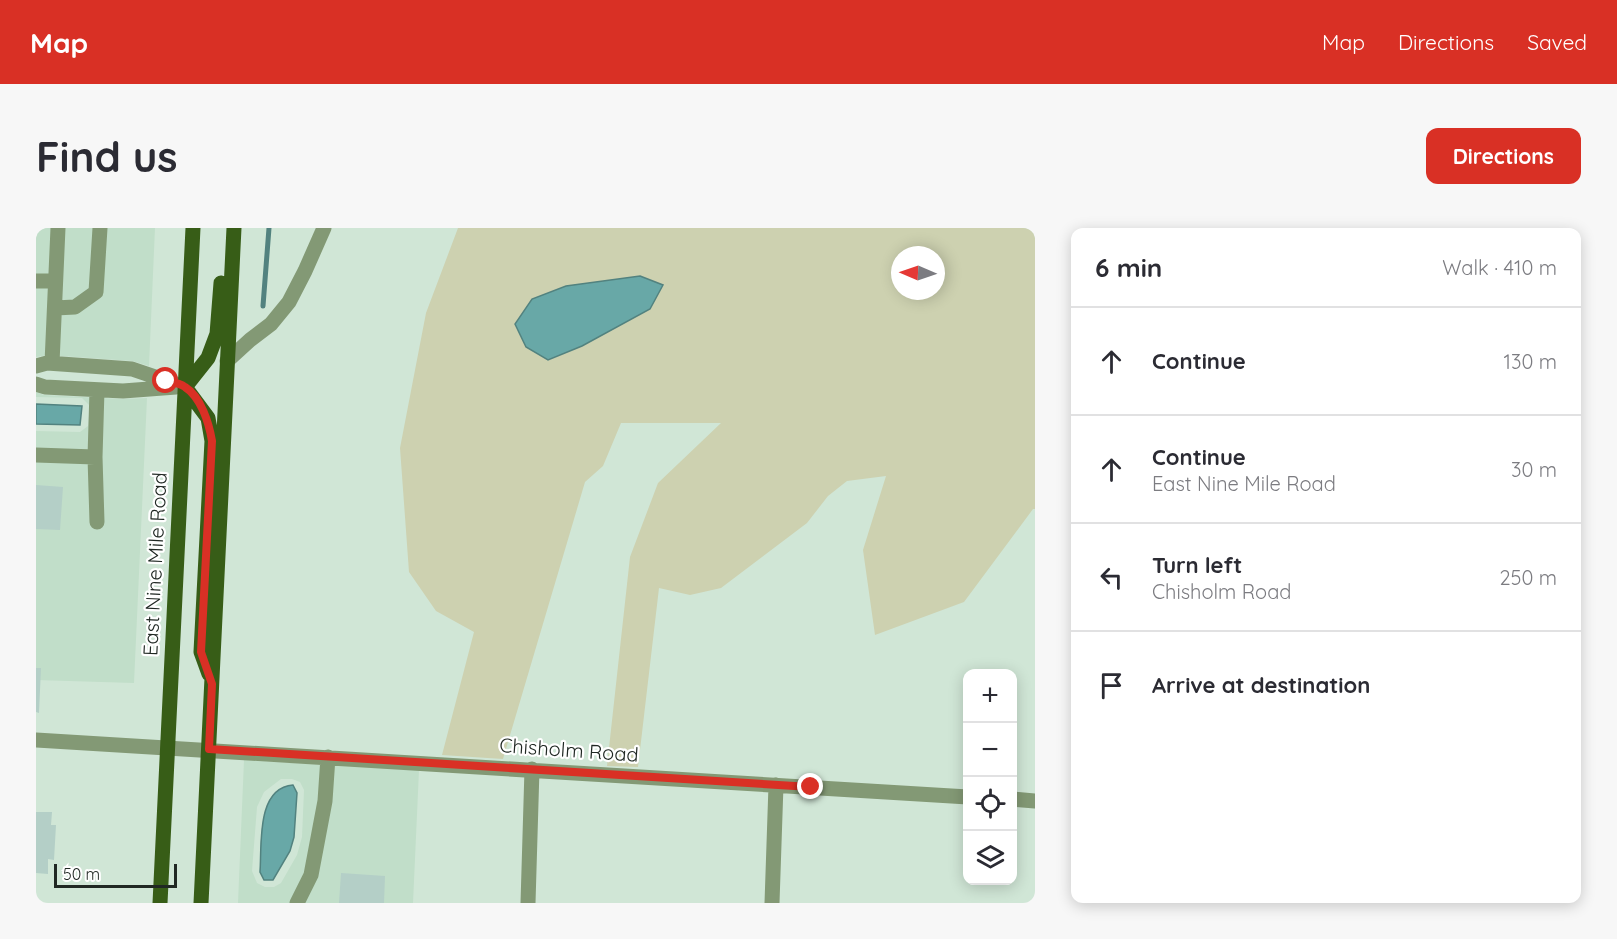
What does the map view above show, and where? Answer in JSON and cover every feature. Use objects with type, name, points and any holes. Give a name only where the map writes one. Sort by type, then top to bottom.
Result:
[{"type":"main road","name":"East Nine Mile Road","points":[[160,903],[193,228]]},
{"type":"main road","points":[[212,684],[201,652],[212,441],[208,418],[185,387],[208,358],[217,334],[226,228]]},
{"type":"main road","points":[[201,903],[234,228]]},
{"type":"street","points":[[52,363],[58,228]]},
{"type":"street","points":[[55,308],[75,308],[96,292],[100,228]]},
{"type":"street","points":[[227,362],[271,324],[289,302],[324,228]]},
{"type":"street","points":[[36,281],[56,282]]},
{"type":"street","points":[[36,366],[52,363],[132,369],[185,387]]},
{"type":"street","points":[[36,384],[45,387],[123,391],[185,387]]},
{"type":"street","points":[[97,390],[95,457],[97,522]]},
{"type":"street","points":[[36,455],[95,457]]},
{"type":"street","name":"Chisholm Road","points":[[36,740],[963,797]]},
{"type":"street","points":[[297,903],[311,875],[325,801],[328,757]]},
{"type":"street","points":[[528,903],[532,769]]},
{"type":"street","points":[[772,903],[776,785]]},
{"type":"street","points":[[1017,799],[1035,801]]},
{"type":"shaded area","points":[[36,228],[155,228],[149,366],[132,361],[48,355],[36,357]]},
{"type":"shaded area","points":[[458,228],[1035,228],[1035,509],[964,602],[875,635],[863,550],[886,476],[847,481],[828,496],[807,523],[721,588],[690,595],[659,588],[638,767],[607,766],[630,557],[658,483],[721,423],[621,423],[603,466],[585,482],[503,759],[442,755],[474,632],[436,611],[409,572],[400,448],[426,313]],"holes":[[[640,276],[650,309],[582,346],[549,360],[526,347],[515,325],[532,299],[566,286]]]},
{"type":"shaded area","points":[[36,392],[44,395],[147,398],[134,683],[36,680],[36,431],[80,432],[88,426],[90,406],[82,398],[36,397]]},
{"type":"shaded area","points":[[244,760],[419,770],[413,903],[238,903]],"holes":[[[281,779],[300,782],[304,790],[302,837],[297,855],[281,883],[274,887],[265,887],[257,883],[252,871],[257,807],[264,792]]]},
{"type":"water","points":[[640,276],[663,285],[650,309],[582,346],[548,360],[526,347],[515,324],[532,299],[566,286]]},
{"type":"water","points":[[36,404],[82,406],[80,425],[36,424]]},
{"type":"water","points":[[293,785],[297,793],[294,837],[290,851],[273,880],[264,880],[260,872],[263,819],[273,796],[281,788]]},
{"type":"building","points":[[36,485],[63,487],[60,530],[36,529]]},
{"type":"building","points":[[36,668],[41,668],[39,713],[36,712]]},
{"type":"building","points":[[36,812],[52,812],[51,825],[56,825],[54,860],[48,859],[48,874],[36,873]]},
{"type":"building","points":[[341,873],[385,876],[384,903],[339,903]]},
{"type":"waterway","points":[[263,306],[269,228]]},
{"type":"route","points":[[166,381],[185,387],[198,403],[208,418],[212,441],[201,652],[212,684],[209,749],[811,787]]}]
